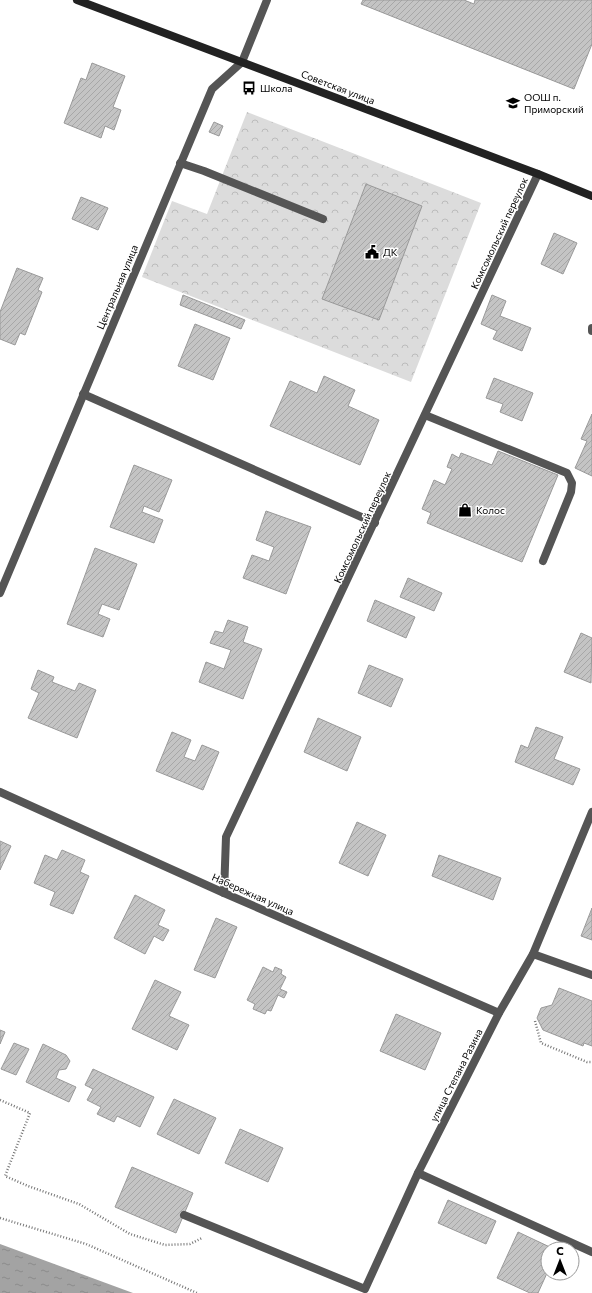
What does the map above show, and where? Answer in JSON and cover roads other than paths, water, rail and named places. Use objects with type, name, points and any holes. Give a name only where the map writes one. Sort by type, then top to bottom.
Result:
[{"type":"main road","name":"Советская улица","points":[[77,0],[538,174],[592,196]]},
{"type":"street","name":"Центральная улица","points":[[0,593],[212,89],[242,62],[267,0]]},
{"type":"street","points":[[180,163],[210,173],[323,219]]},
{"type":"street","name":"Комсомольский переулок","points":[[224,893],[226,837],[426,415],[538,174]]},
{"type":"street","points":[[83,394],[375,522]]},
{"type":"street","points":[[426,415],[567,473],[572,483],[571,492],[543,561]]},
{"type":"street","name":"Набережная улица","points":[[0,792],[224,893],[499,1012]]},
{"type":"street","name":"улица Степана Разина","points":[[184,1215],[365,1289],[418,1174],[499,1012],[534,954],[592,812]]},
{"type":"street","points":[[534,954],[592,975]]},
{"type":"street","points":[[418,1174],[592,1252]]},
{"type":"water","points":[[0,1244],[133,1293],[0,1293]]},
{"type":"place","name":"Школа","points":[[249,88]]},
{"type":"place","name":"ООШ п. Приморский","points":[[513,103]]},
{"type":"place","name":"ДК","points":[[372,252]]},
{"type":"place","name":"Колос","points":[[465,510]]}]
